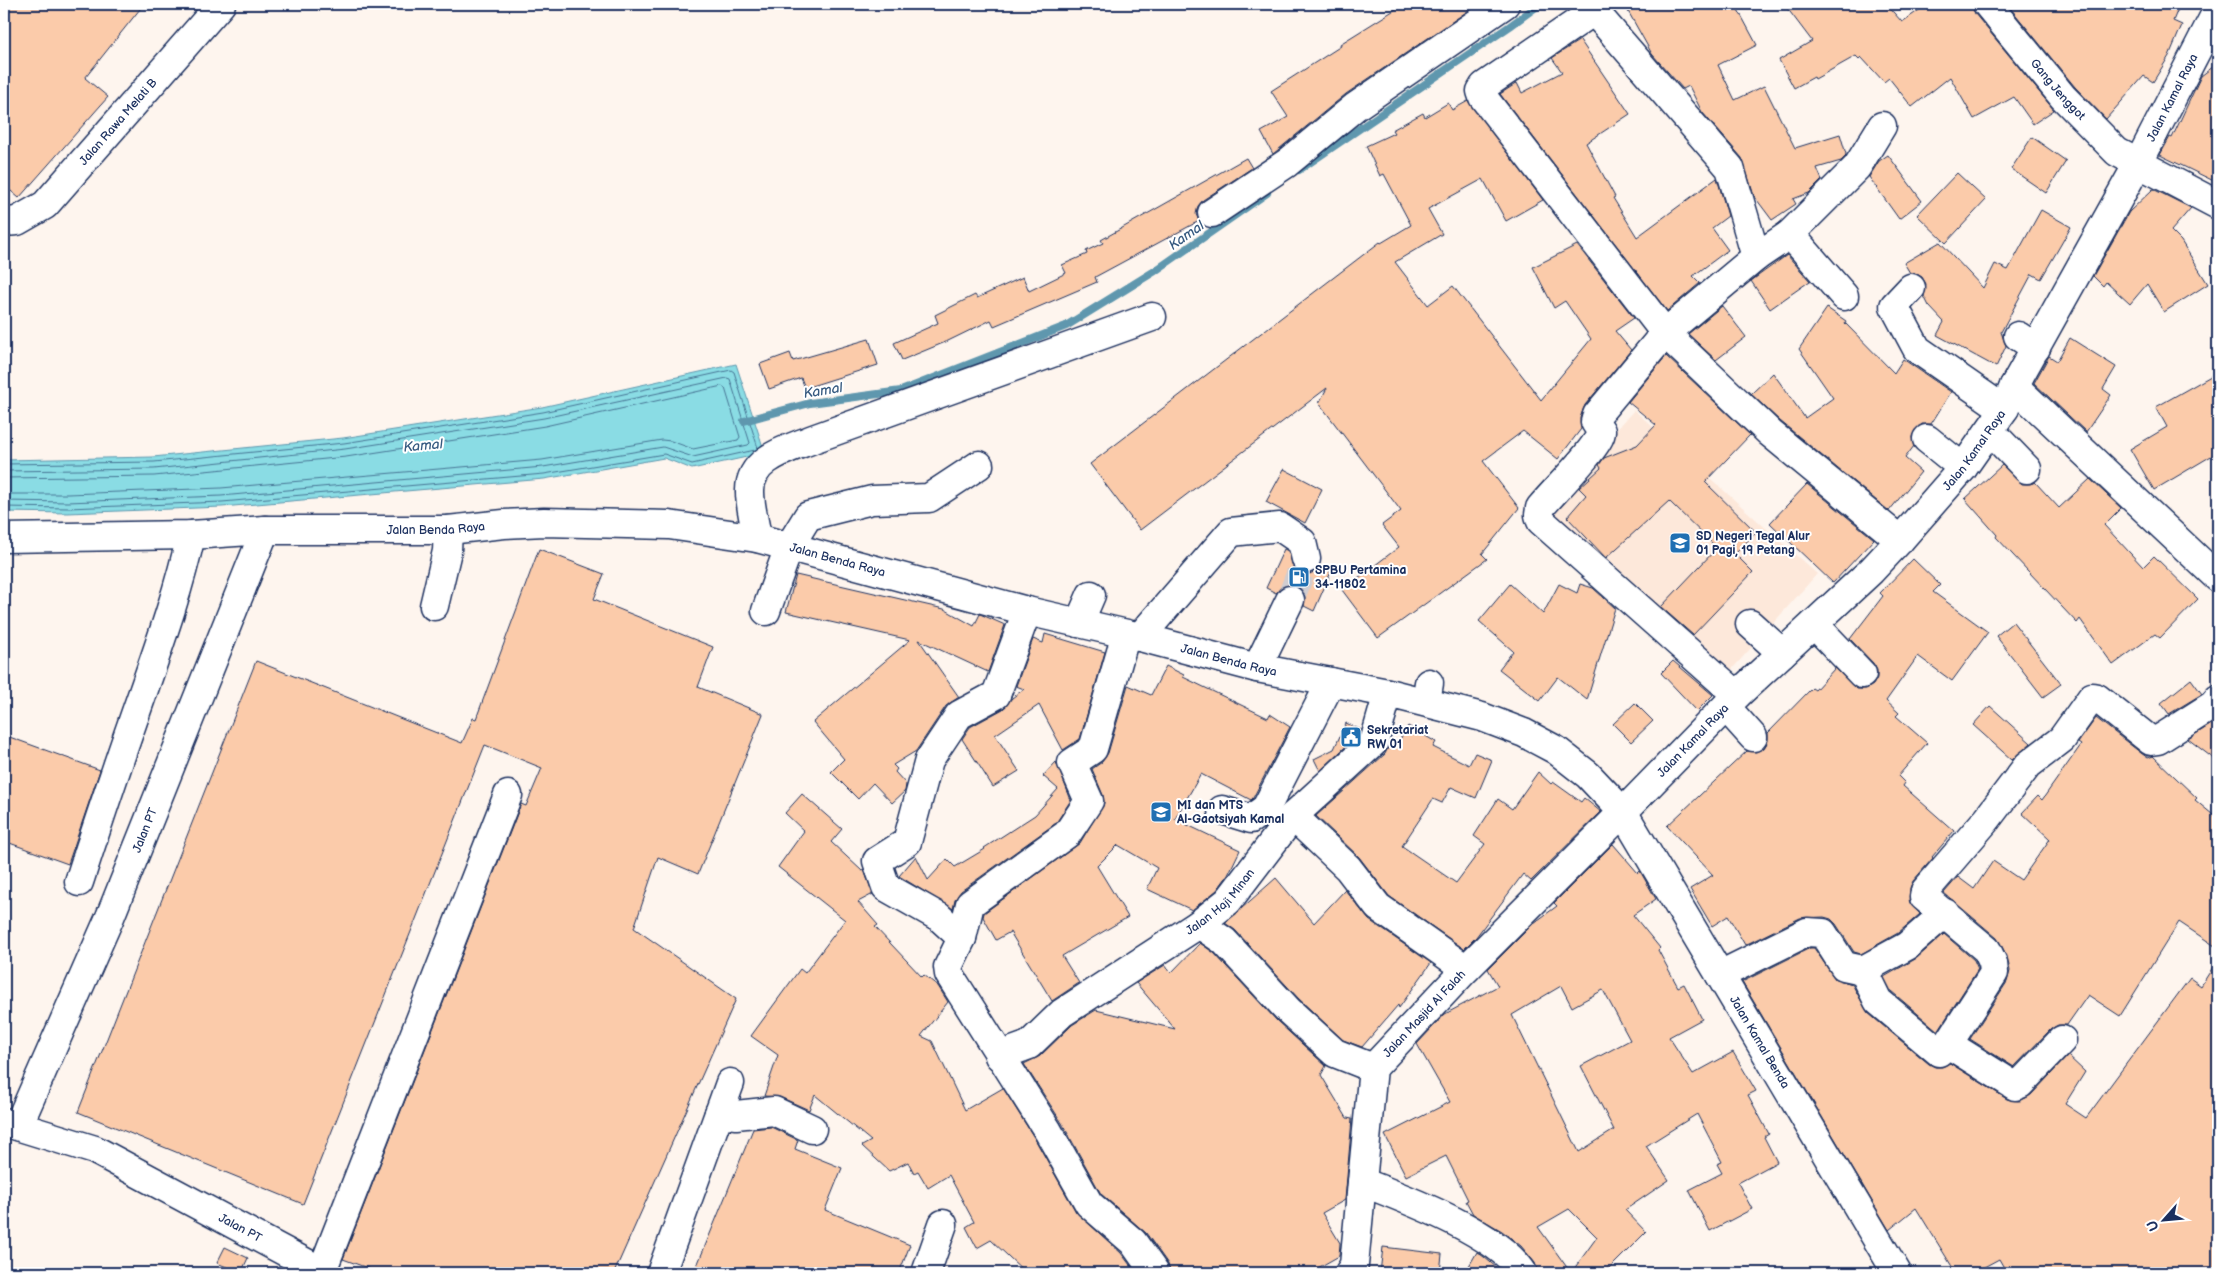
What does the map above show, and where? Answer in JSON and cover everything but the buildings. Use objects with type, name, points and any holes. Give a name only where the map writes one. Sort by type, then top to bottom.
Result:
[{"type":"street","name":"Jalan Rawa Melati B","points":[[4,222],[18,221],[45,205],[221,4]]},
{"type":"street","points":[[1212,213],[1287,163],[1355,107],[1505,4]]},
{"type":"street","name":"Gang Jenggot","points":[[1987,4],[2063,97],[2117,152],[2140,162],[2218,205]]},
{"type":"street","points":[[1756,257],[1730,168],[1594,11],[1484,86],[1481,91],[1483,97],[1665,333],[1770,433],[1900,540]]},
{"type":"street","name":"Jalan Kamal Raya","points":[[1623,812],[1732,700],[1870,571],[1963,468],[1988,434],[2010,397],[2027,342],[2140,162],[2216,18]]},
{"type":"street","points":[[1755,730],[1732,700],[1541,521],[1538,515],[1543,504],[1581,462],[1600,437],[1601,431],[1595,422],[1597,415],[1665,333],[1756,257],[1790,234],[1857,167],[1882,126]]},
{"type":"street","points":[[1790,234],[1844,296]]},
{"type":"street","points":[[1911,288],[1894,306],[1917,349],[1992,401],[2010,397],[2215,569]]},
{"type":"street","points":[[757,538],[750,491],[753,476],[758,467],[773,456],[814,439],[1152,317]]},
{"type":"street","points":[[1988,434],[2000,441],[2027,469]]},
{"type":"street","points":[[1927,439],[1963,468]]},
{"type":"street","points":[[766,611],[789,547],[808,516],[872,500],[929,498],[979,465]]},
{"type":"street","name":"Jalan Benda Raya","points":[[4,538],[190,536],[265,530],[448,530],[544,522],[669,525],[757,538],[1027,611],[1086,607],[1138,633],[1257,668],[1388,693],[1428,692],[1524,732],[1548,746],[1588,775],[1623,812]]},
{"type":"street","points":[[1156,1273],[1132,1242],[1089,1204],[1048,1131],[949,974],[948,967],[962,938],[970,904],[1067,834],[1089,801],[1072,763],[1093,749],[1138,633],[1170,603],[1231,532],[1280,527],[1302,542],[1306,560]]},
{"type":"street","name":"Jalan PT","points":[[265,530],[110,917],[11,1124],[95,1150],[323,1272]]},
{"type":"street","points":[[434,606],[447,551],[448,530]]},
{"type":"street","points":[[79,882],[106,797],[159,648],[185,562],[190,536]]},
{"type":"street","points":[[1257,668],[1290,600]]},
{"type":"street","points":[[962,938],[939,917],[886,887],[877,861],[907,842],[929,760],[959,715],[996,696],[1027,611]]},
{"type":"street","points":[[1750,624],[1782,653]]},
{"type":"street","points":[[1814,624],[1862,674]]},
{"type":"street","points":[[1222,810],[1251,819],[1266,808],[1331,682]]},
{"type":"street","name":"Jalan Haji Minan","points":[[999,1056],[1029,1045],[1062,1012],[1198,924],[1228,901],[1293,816],[1374,742],[1388,693]]},
{"type":"street","points":[[1863,970],[1878,1000],[1939,1052],[1948,1044],[1994,973],[1993,963],[1987,950],[1924,897],[1925,891],[1987,819],[2028,765],[2062,740],[2092,697],[2097,698],[2152,741],[2158,740],[2213,705],[2218,699]]},
{"type":"street","points":[[323,1272],[508,796]]},
{"type":"street","name":"Jalan Masjid Al Falah","points":[[1373,1068],[1466,969],[1623,812]]},
{"type":"street","name":"Jalan Kamal Benda","points":[[1623,812],[1897,1273]]},
{"type":"street","points":[[1293,816],[1348,868],[1378,907],[1466,969]]},
{"type":"street","points":[[1720,975],[1807,932],[1823,933],[1844,966],[1863,970],[1907,946],[1945,913]]},
{"type":"street","points":[[1198,924],[1224,941],[1288,1010],[1335,1053],[1373,1068],[1354,1265],[1349,1273]]},
{"type":"street","points":[[1948,1044],[2015,1086],[2020,1084],[2062,1040]]},
{"type":"street","points":[[661,1273],[730,1083]]},
{"type":"street","points":[[719,1114],[736,1115],[774,1111],[812,1129]]},
{"type":"street","points":[[1362,1182],[1414,1202],[1494,1243],[1523,1273]]},
{"type":"street","points":[[926,1273],[944,1224]]},
{"type":"shaded area","name":"SD Negeri Tegal Alur 01 Pagi, 19 Petang","points":[[1634,410],[1817,574],[1725,677],[1544,512]]},
{"type":"water","points":[[736,364],[765,453],[692,469],[664,458],[544,479],[222,507],[68,513],[4,512],[4,460],[153,457],[343,438],[542,407]]},
{"type":"waterway","name":"Kamal","points":[[1299,170],[1540,4]]},
{"type":"waterway","name":"Kamal","points":[[744,421],[810,403],[901,391],[1066,326],[1155,271],[1267,193]]},
{"type":"tunnel","points":[[1290,600],[1306,559]]},
{"type":"place","name":"SD Negeri Tegal Alur 01 Pagi, 19 Petang","points":[[1680,543]]},
{"type":"place","name":"SPBU Pertamina 34-11802","points":[[1299,577]]},
{"type":"place","name":"Sekretariat RW 01","points":[[1351,737]]},
{"type":"place","name":"MI dan MTS Al-Gaotsiyah Kamal","points":[[1161,812]]}]
